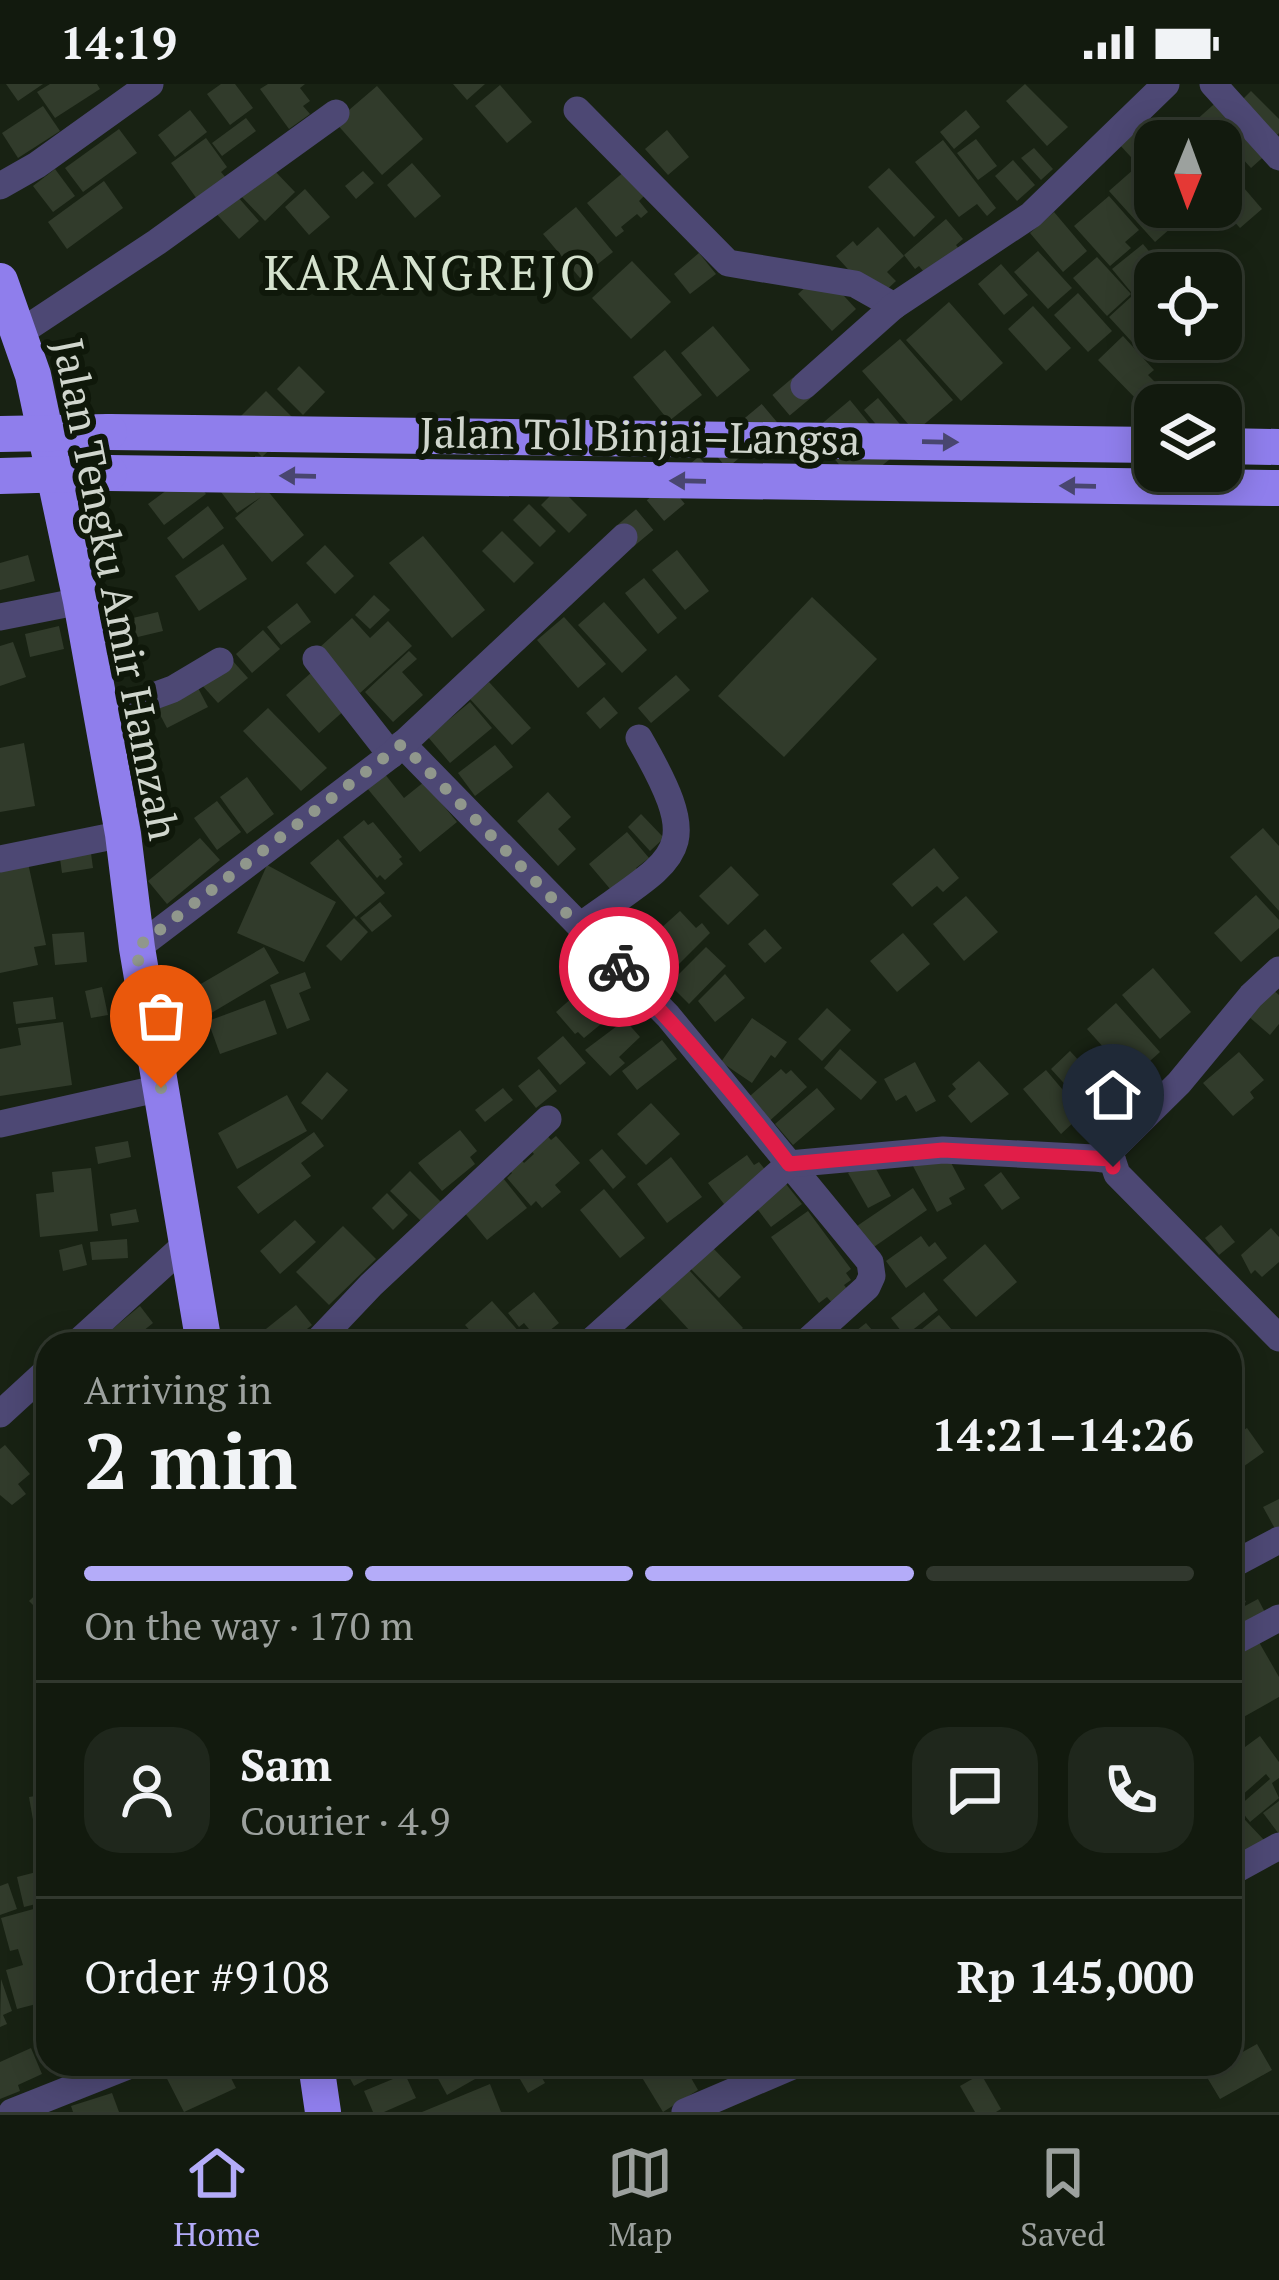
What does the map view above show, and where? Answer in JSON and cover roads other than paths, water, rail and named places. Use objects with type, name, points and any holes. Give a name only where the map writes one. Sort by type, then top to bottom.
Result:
[{"type":"highway","name":"Jalan Tengku Amir Hamzah","points":[[0,281],[21,332],[81,601],[123,834],[136,948],[201,1332]]},
{"type":"highway","name":"Jalan Tol Binjai–Langsa","points":[[0,434],[1134,445]]},
{"type":"highway","points":[[1242,446],[1279,447]]},
{"type":"highway","name":"Jalan Tol Binjai–Langsa","points":[[0,476],[109,473],[1279,488]]},
{"type":"highway","points":[[319,2076],[323,2112]]},
{"type":"street","points":[[0,186],[150,84]]},
{"type":"street","points":[[804,386],[895,306],[1030,215],[1166,84]]},
{"type":"street","points":[[1213,84],[1279,157]]},
{"type":"street","points":[[577,110],[728,263],[855,284],[895,306]]},
{"type":"street","points":[[21,332],[157,242],[336,113]]},
{"type":"street","points":[[136,948],[396,750],[624,537]]},
{"type":"street","points":[[0,617],[81,601]]},
{"type":"street","points":[[316,659],[396,750],[668,1016],[738,1096],[872,1269],[867,1287],[817,1332]]},
{"type":"street","points":[[99,716],[173,689],[220,661]]},
{"type":"street","points":[[580,926],[651,874],[676,845],[679,825],[669,790],[639,738]]},
{"type":"street","points":[[0,859],[123,834]]},
{"type":"street","points":[[1112,1159],[1102,1159],[1179,1083],[1250,996],[1279,970]]},
{"type":"street","points":[[0,1124],[161,1088]]},
{"type":"street","points":[[326,1332],[548,1119]]},
{"type":"street","points":[[601,1332],[789,1164],[943,1150],[1112,1159]]},
{"type":"street","points":[[1112,1159],[1117,1174],[1279,1338]]},
{"type":"street","points":[[89,1332],[185,1245]]},
{"type":"street","points":[[0,1414],[36,1381]]},
{"type":"street","points":[[1242,1560],[1279,1540]]},
{"type":"street","points":[[1242,1638],[1279,1618]]},
{"type":"street","points":[[1242,1866],[1279,1846]]},
{"type":"street","points":[[12,2112],[103,2076]]},
{"type":"street","points":[[685,2112],[769,2076]]},
{"type":"tunnel","points":[[624,537],[804,386]]},
{"type":"district","name":"KARANGREJO","points":[[431,272]]}]
